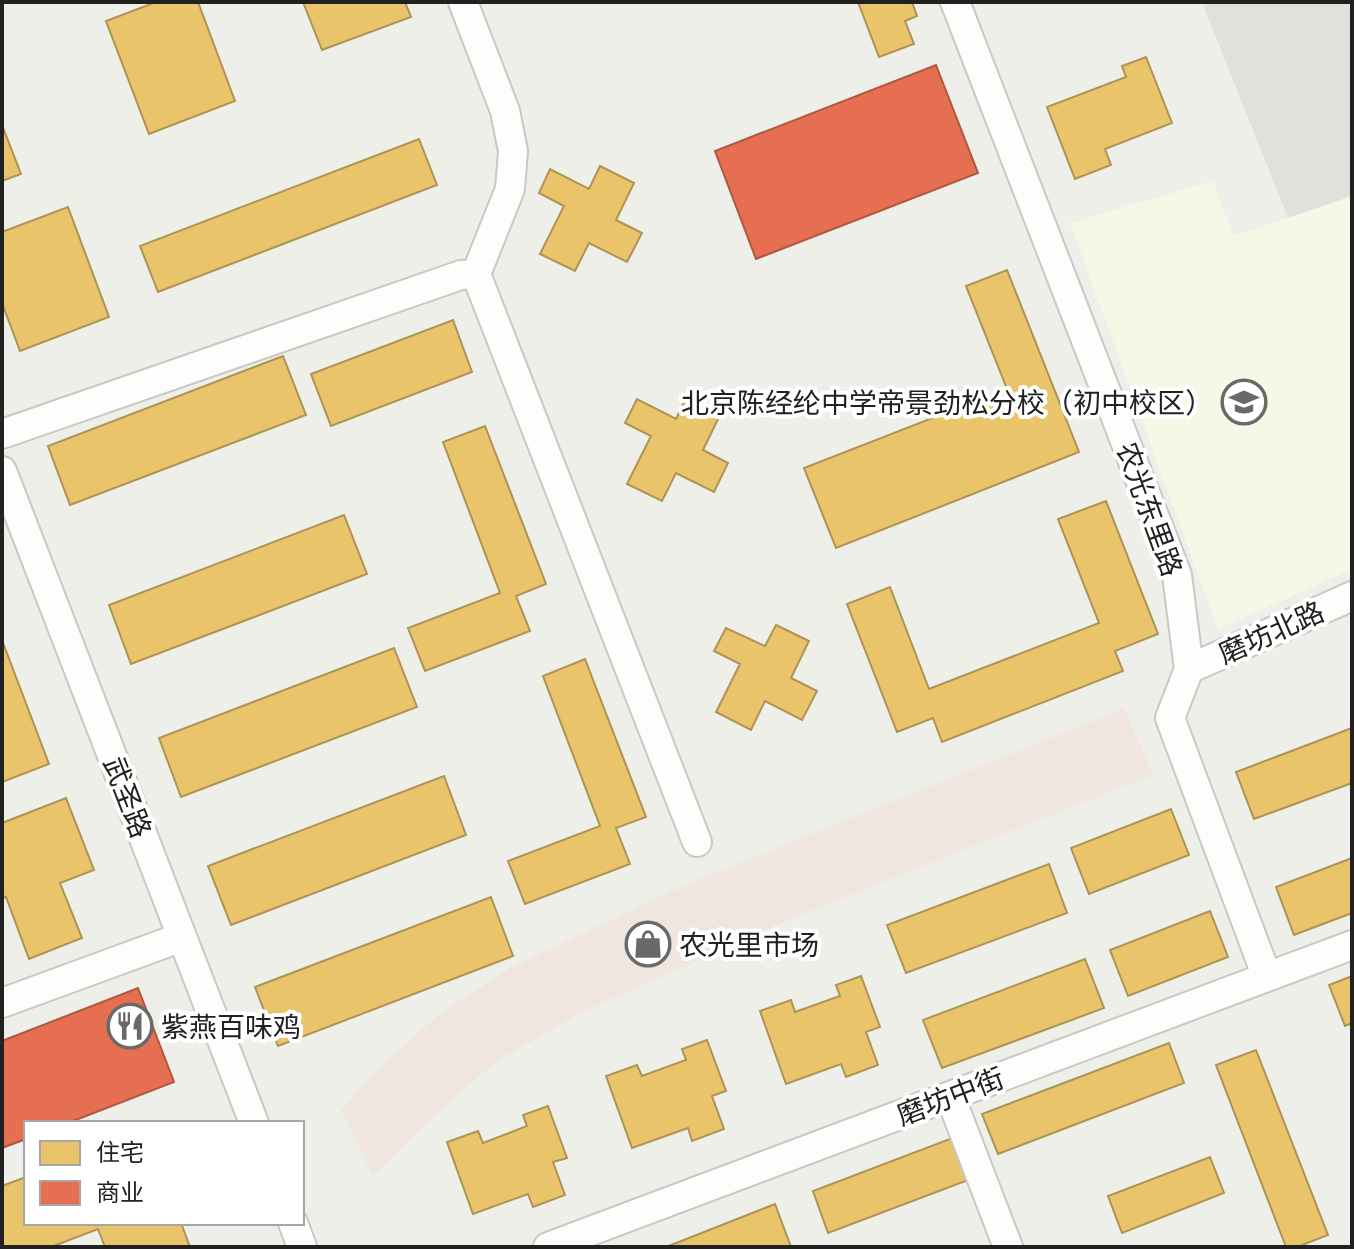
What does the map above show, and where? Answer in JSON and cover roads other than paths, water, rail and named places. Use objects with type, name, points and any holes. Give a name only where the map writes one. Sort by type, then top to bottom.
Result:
[{"type":"street","points":[[463,2],[505,111],[513,151],[510,189],[476,274],[697,842]]},
{"type":"street","name":"农光东里路","points":[[955,2],[1177,575],[1189,669],[1170,718],[1267,977]]},
{"type":"street","points":[[2,434],[461,275],[476,274]]},
{"type":"street","name":"武圣路","points":[[2,471],[253,1121]]},
{"type":"street","name":"磨坊北路","points":[[1189,669],[1352,596]]},
{"type":"street","points":[[2,1003],[182,937]]},
{"type":"street","name":"磨坊中街","points":[[548,1247],[1352,945]]},
{"type":"street","points":[[950,1096],[1008,1247]]},
{"type":"street","points":[[294,1225],[302,1247]]},
{"type":"place","name":"北京陈经纶中学帝景劲松分校（初中校区）","points":[[1244,402]]},
{"type":"place","name":"农光里市场","points":[[648,944]]},
{"type":"place","name":"紫燕百味鸡","points":[[130,1026]]}]
